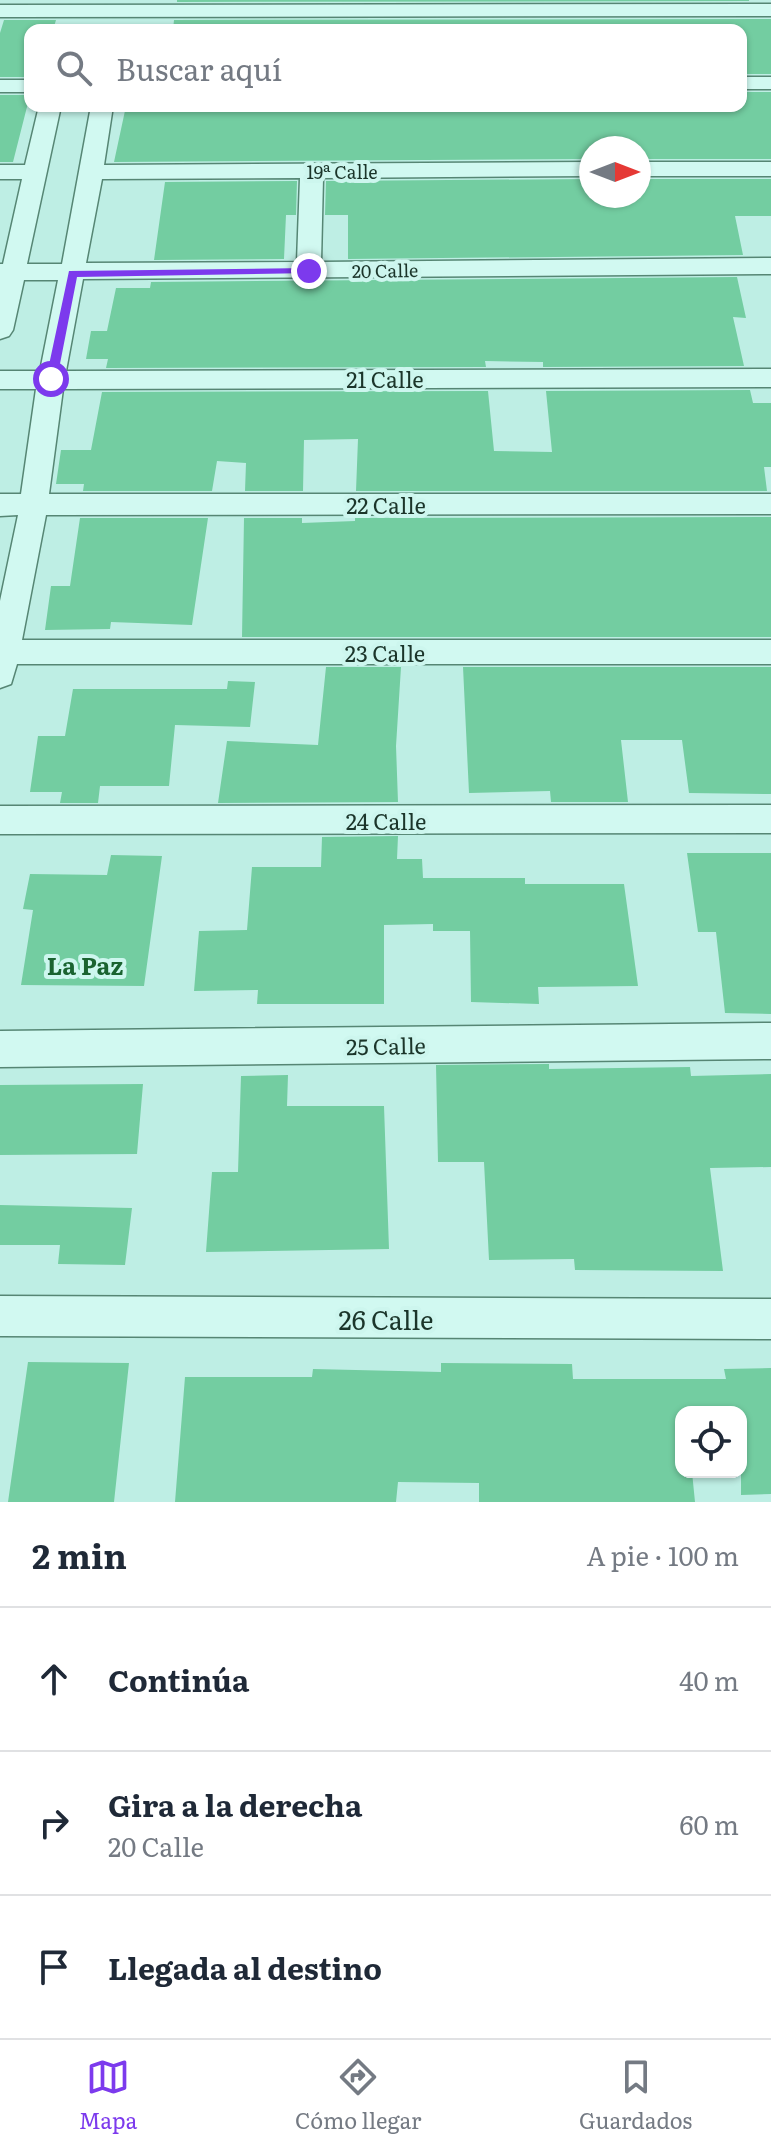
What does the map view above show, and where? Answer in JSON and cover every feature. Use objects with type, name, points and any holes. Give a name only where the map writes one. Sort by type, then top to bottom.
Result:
[{"type":"street","points":[[0,11],[117,14],[771,10]]},
{"type":"street","points":[[747,83],[771,83]]},
{"type":"street","points":[[0,86],[24,86]]},
{"type":"street","points":[[0,330],[7,272],[37,172],[49,112]]},
{"type":"street","points":[[2,659],[34,505],[51,379],[101,112]]},
{"type":"street","name":"19ª Calle","points":[[92,172],[579,169]]},
{"type":"street","points":[[651,169],[771,169]]},
{"type":"street","points":[[309,271],[312,171]]},
{"type":"street","points":[[0,172],[37,172]]},
{"type":"street","name":"20 Calle","points":[[7,272],[73,274],[771,266]]},
{"type":"street","name":"21 Calle","points":[[0,380],[771,378]]},
{"type":"street","name":"22 Calle","points":[[0,505],[771,504]]},
{"type":"street","name":"23 Calle","points":[[2,659],[771,652]]},
{"type":"street","name":"24 Calle","points":[[0,820],[771,819]]},
{"type":"street","name":"25 Calle","points":[[0,1049],[771,1041]]},
{"type":"street","name":"26 Calle","points":[[0,1316],[771,1319]]},
{"type":"building","points":[[749,0],[749,1],[177,2]]},
{"type":"building","points":[[771,19],[771,74],[747,74],[747,24],[174,24],[174,20]]},
{"type":"building","points":[[4,20],[56,20],[55,24],[24,24],[24,77],[0,77],[0,33]]},
{"type":"building","points":[[747,92],[771,92],[771,159],[651,159],[651,136],[579,136],[579,159],[114,162],[125,112],[747,112]]},
{"type":"building","points":[[0,95],[24,95],[26,112],[13,162],[0,162]]},
{"type":"building","points":[[579,179],[579,208],[651,208],[651,179],[771,179],[771,216],[735,216],[743,255],[348,259],[348,215],[325,215],[326,181]]},
{"type":"building","points":[[297,181],[296,215],[286,215],[284,259],[154,260],[165,182]]},
{"type":"building","points":[[737,277],[746,318],[733,317],[744,366],[543,367],[543,362],[485,361],[486,367],[106,368],[108,359],[86,359],[91,331],[107,331],[116,288],[150,288],[151,282]]},
{"type":"building","points":[[750,390],[753,403],[771,403],[771,467],[764,467],[767,491],[356,491],[358,439],[304,440],[303,491],[245,491],[246,463],[217,461],[212,491],[83,491],[84,484],[56,484],[61,450],[91,450],[102,392],[488,391],[494,451],[552,452],[546,391]]},
{"type":"building","points":[[771,517],[771,637],[242,637],[244,518],[302,518],[302,523],[355,521],[355,518]]},
{"type":"building","points":[[80,518],[208,518],[192,625],[111,622],[110,629],[45,630],[51,586],[70,586]]},
{"type":"building","points":[[326,667],[401,667],[396,746],[398,802],[218,803],[227,741],[318,745]]},
{"type":"building","points":[[463,667],[771,667],[771,794],[689,793],[682,740],[621,740],[628,802],[551,802],[550,791],[469,793]]},
{"type":"building","points":[[228,681],[255,682],[250,727],[175,725],[169,786],[100,786],[98,803],[60,803],[62,792],[30,792],[38,736],[65,736],[73,689],[227,689]]},
{"type":"building","points":[[398,836],[397,859],[422,859],[423,878],[525,878],[525,884],[624,884],[638,986],[538,987],[539,1004],[471,1002],[470,931],[433,931],[433,924],[384,925],[384,1004],[257,1004],[258,990],[194,991],[199,931],[247,930],[252,867],[321,867],[322,837]]},
{"type":"building","points":[[687,853],[771,853],[771,1014],[725,1013],[716,932],[698,932]]},
{"type":"building","points":[[111,855],[162,856],[144,986],[21,985],[33,910],[23,909],[30,874],[107,875]]},
{"type":"building","points":[[549,1064],[549,1069],[690,1067],[691,1076],[771,1074],[771,1167],[710,1168],[723,1271],[575,1270],[574,1259],[489,1260],[484,1162],[438,1162],[436,1065]]},
{"type":"building","points":[[288,1075],[287,1106],[384,1106],[389,1249],[206,1252],[212,1172],[238,1172],[241,1076]]},
{"type":"building","points":[[143,1084],[137,1154],[0,1155],[0,1085]]},
{"type":"building","points":[[0,1205],[132,1208],[125,1265],[58,1264],[60,1245],[0,1245]]},
{"type":"building","points":[[28,1362],[129,1363],[114,1502],[8,1502]]},
{"type":"building","points":[[441,1363],[572,1364],[573,1379],[726,1379],[724,1369],[771,1368],[771,1494],[741,1495],[741,1478],[747,1478],[747,1406],[675,1406],[675,1478],[693,1478],[695,1502],[479,1502],[479,1483],[398,1482],[396,1502],[175,1502],[185,1377],[312,1377],[313,1369],[441,1372]]},
{"type":"district","name":"La Paz","points":[[85,964]]},
{"type":"route","points":[[51,379],[73,274],[309,271]]}]
